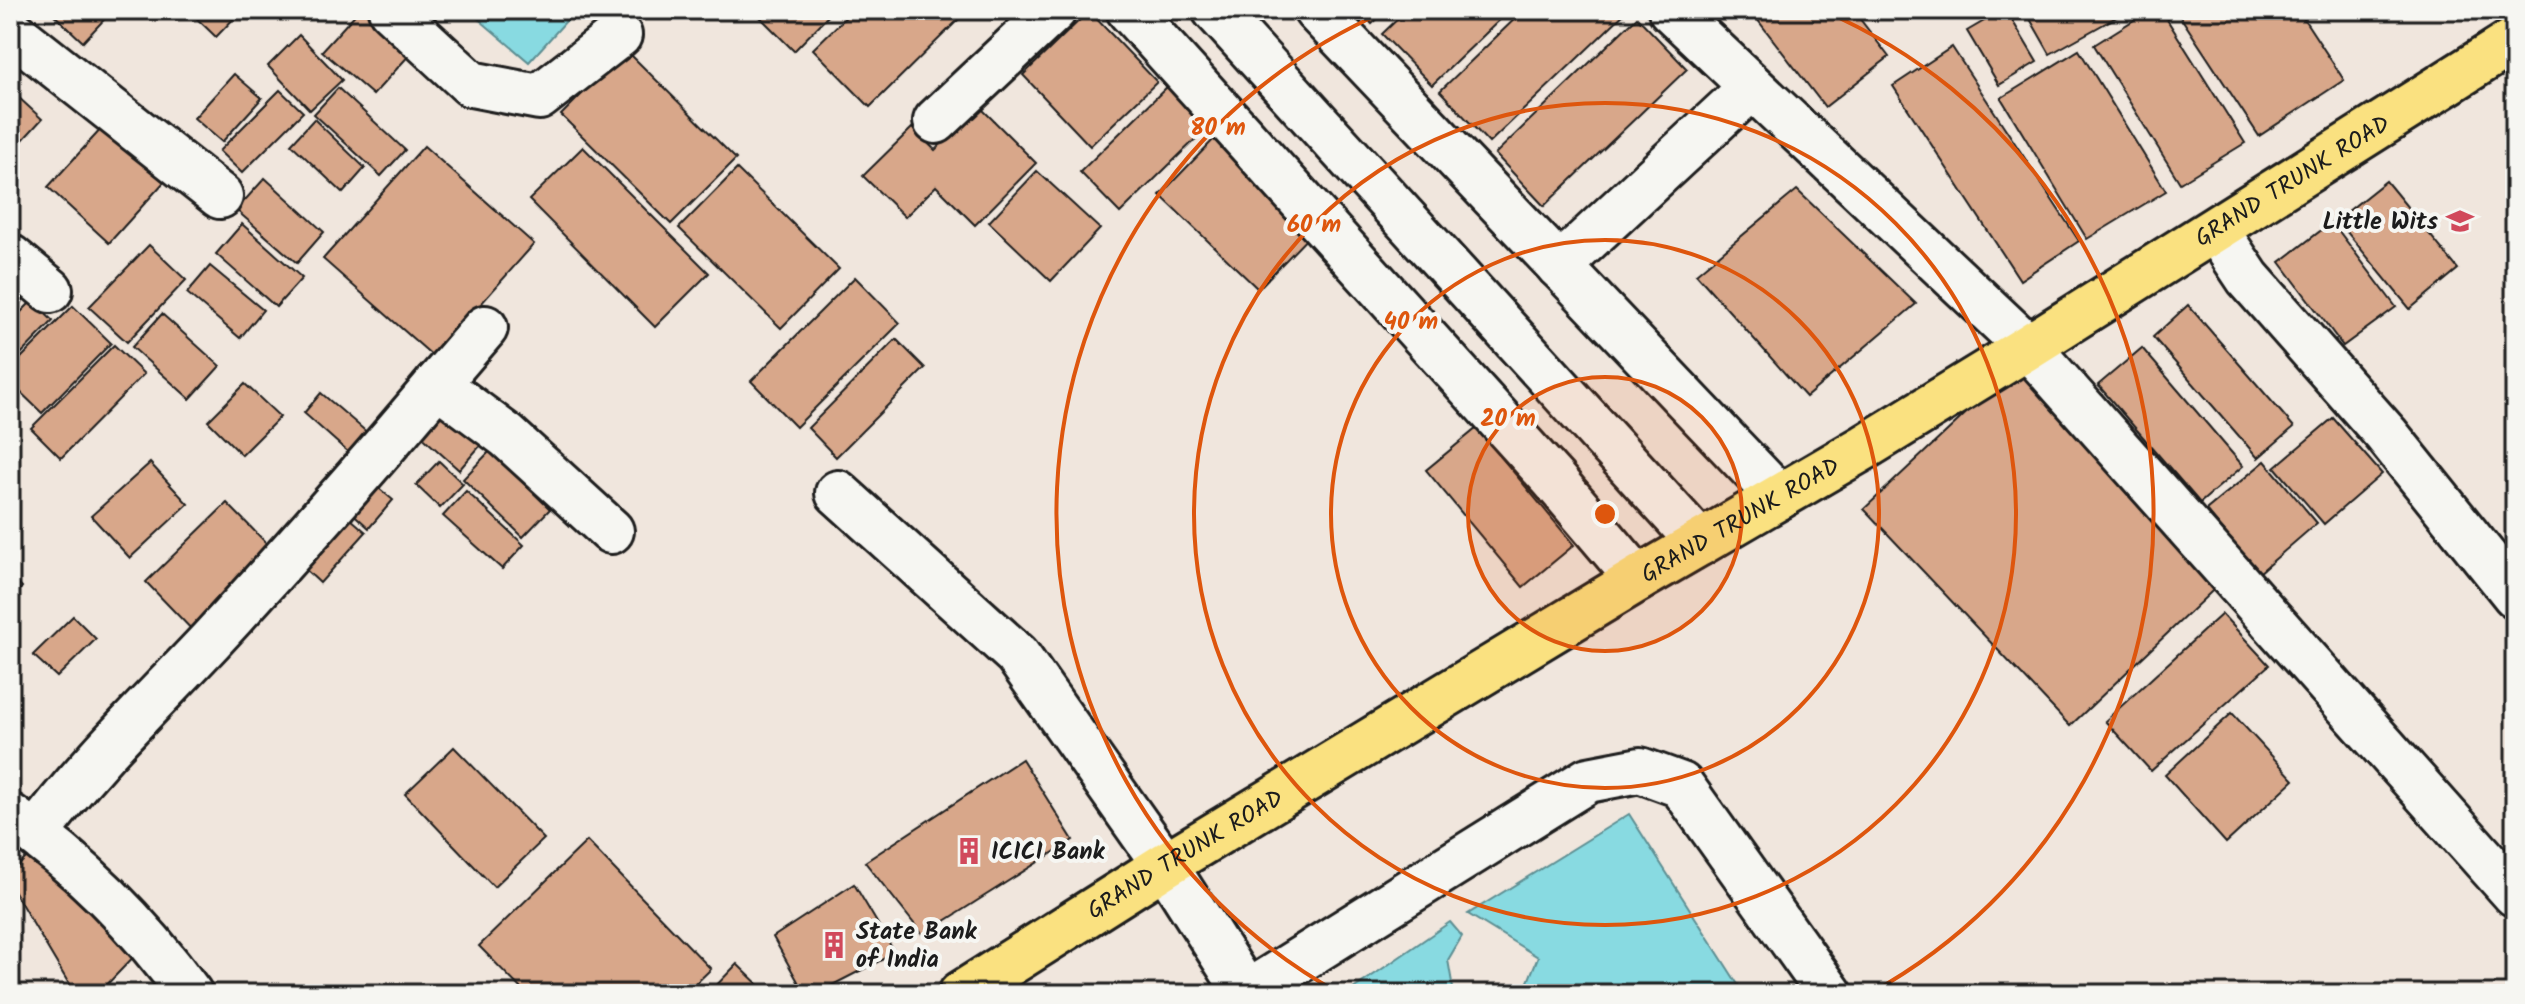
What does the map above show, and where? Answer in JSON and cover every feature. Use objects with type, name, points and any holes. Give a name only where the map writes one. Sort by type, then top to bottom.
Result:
[{"type":"main road","name":"GRAND TRUNK ROAD","points":[[961,994],[1165,865],[2028,347],[2515,40]]},
{"type":"street","points":[[391,10],[471,84],[539,97],[619,35]]},
{"type":"street","points":[[936,121],[1054,10]]},
{"type":"street","points":[[1129,10],[1532,456],[1638,579]]},
{"type":"street","points":[[1215,10],[1700,543]]},
{"type":"street","points":[[1316,10],[1779,497]]},
{"type":"street","points":[[1671,10],[2028,347],[2515,894]]},
{"type":"street","points":[[10,30],[220,196]]},
{"type":"street","points":[[1559,266],[1752,87]]},
{"type":"street","points":[[2216,230],[2248,278],[2386,434],[2515,595]]},
{"type":"street","points":[[10,257],[50,290]]},
{"type":"street","points":[[190,994],[131,922],[23,825],[66,793],[230,618],[383,449],[485,328]]},
{"type":"street","points":[[437,384],[507,436],[611,531]]},
{"type":"street","points":[[838,493],[1017,655],[1165,865],[1247,993],[1588,780],[1640,770],[1681,785],[1830,994]]},
{"type":"water","points":[[468,10],[576,10],[529,62]]},
{"type":"water","points":[[1629,814],[1744,994],[1523,994],[1538,957],[1468,914]]},
{"type":"water","points":[[1450,922],[1462,936],[1448,960],[1454,994],[1346,994]]},
{"type":"building","points":[[113,10],[83,42],[51,12]]},
{"type":"building","points":[[188,10],[242,10],[216,37]]},
{"type":"building","points":[[359,10],[365,10],[412,52],[373,95],[322,51]]},
{"type":"building","points":[[753,10],[834,10],[794,51]]},
{"type":"building","points":[[853,10],[968,10],[870,107],[813,49]]},
{"type":"building","points":[[1359,10],[1387,10],[1372,24]]},
{"type":"building","points":[[1407,10],[1510,10],[1432,85],[1382,34]]},
{"type":"building","points":[[1524,10],[1628,10],[1489,143],[1440,91]]},
{"type":"building","points":[[1750,10],[1853,10],[1889,57],[1825,107]]},
{"type":"building","points":[[2006,10],[2037,62],[1999,85],[1967,31]]},
{"type":"building","points":[[2025,10],[2129,10],[2050,54]]},
{"type":"building","points":[[2150,10],[2161,10],[2245,143],[2180,183],[2094,45]]},
{"type":"building","points":[[2176,10],[2298,10],[2344,80],[2259,136]]},
{"type":"building","points":[[1089,11],[1157,82],[1090,146],[1023,75]]},
{"type":"building","points":[[1637,17],[1687,69],[1544,206],[1495,154]]},
{"type":"building","points":[[299,35],[342,80],[310,110],[268,66]]},
{"type":"building","points":[[1952,47],[2079,241],[2020,280],[1893,86]]},
{"type":"building","points":[[626,50],[736,159],[671,224],[561,115]]},
{"type":"building","points":[[2079,50],[2166,191],[2087,239],[2001,98]]},
{"type":"building","points":[[234,74],[262,98],[222,142],[194,118]]},
{"type":"building","points":[[1173,81],[1213,122],[1120,213],[1080,172]]},
{"type":"building","points":[[338,88],[405,150],[381,176],[314,114]]},
{"type":"building","points":[[280,90],[303,112],[242,173],[219,151]]},
{"type":"building","points":[[17,96],[42,119],[10,154],[10,103]]},
{"type":"building","points":[[979,106],[1036,163],[975,225],[936,186],[905,217],[863,176],[912,128],[935,150]]},
{"type":"building","points":[[314,119],[365,168],[343,193],[291,144]]},
{"type":"building","points":[[103,127],[164,182],[109,243],[48,187]]},
{"type":"building","points":[[1217,136],[1315,230],[1258,289],[1160,195]]},
{"type":"building","points":[[424,146],[534,244],[434,357],[323,259]]},
{"type":"building","points":[[583,147],[709,273],[655,327],[529,200]]},
{"type":"building","points":[[737,169],[839,269],[781,328],[679,228]]},
{"type":"building","points":[[1037,171],[1100,229],[1051,281],[989,222]]},
{"type":"building","points":[[265,178],[324,232],[297,263],[236,210]]},
{"type":"building","points":[[2386,181],[2458,269],[2410,309],[2337,220]]},
{"type":"building","points":[[1797,190],[1916,304],[1806,397],[1696,274]]},
{"type":"building","points":[[2332,222],[2396,307],[2343,346],[2280,262]]},
{"type":"building","points":[[242,224],[302,278],[276,307],[216,254]]},
{"type":"building","points":[[149,245],[186,280],[127,342],[89,307]]},
{"type":"building","points":[[210,266],[263,310],[240,338],[187,293]]},
{"type":"building","points":[[855,277],[900,323],[796,427],[751,381]]},
{"type":"building","points":[[10,287],[23,300],[10,314]]},
{"type":"building","points":[[32,301],[53,321],[10,365],[10,323]]},
{"type":"building","points":[[2188,305],[2294,427],[2258,458],[2153,337]]},
{"type":"building","points":[[73,306],[111,343],[42,413],[10,382],[10,369]]},
{"type":"building","points":[[162,314],[220,366],[190,399],[132,347]]},
{"type":"building","points":[[896,339],[925,368],[836,457],[808,428]]},
{"type":"building","points":[[114,345],[144,374],[61,458],[31,428]]},
{"type":"building","points":[[2142,348],[2243,466],[2200,503],[2098,385]]},
{"type":"building","points":[[2024,359],[2229,575],[2070,726],[1864,509]]},
{"type":"building","points":[[245,384],[280,417],[242,455],[208,421]]},
{"type":"building","points":[[321,393],[376,440],[358,461],[304,413]]},
{"type":"building","points":[[446,401],[487,438],[459,470],[418,433]]},
{"type":"building","points":[[2333,418],[2382,474],[2324,524],[2275,467]]},
{"type":"building","points":[[1477,428],[1574,545],[1523,587],[1426,470]]},
{"type":"building","points":[[490,451],[550,509],[523,537],[463,479]]},
{"type":"building","points":[[439,461],[463,484],[440,508],[416,485]]},
{"type":"building","points":[[2265,461],[2317,523],[2259,573],[2206,510]]},
{"type":"building","points":[[150,463],[188,504],[130,558],[91,516]]},
{"type":"building","points":[[362,474],[393,500],[369,528],[338,500]]},
{"type":"building","points":[[466,491],[524,545],[502,569],[443,516]]},
{"type":"building","points":[[227,503],[279,556],[198,636],[146,582]]},
{"type":"building","points":[[335,505],[366,532],[320,583],[290,555]]},
{"type":"building","points":[[10,575],[22,587],[10,600]]},
{"type":"building","points":[[2222,614],[2269,665],[2151,771],[2105,721]]},
{"type":"building","points":[[73,616],[96,639],[57,677],[33,655]]},
{"type":"building","points":[[2232,713],[2294,780],[2226,843],[2165,775]]},
{"type":"building","points":[[454,747],[544,839],[494,887],[405,794]]},
{"type":"building","name":"ICICI Bank","points":[[1022,759],[1073,840],[923,935],[865,862]]},
{"type":"building","points":[[587,841],[711,969],[685,994],[526,994],[479,946]]},
{"type":"building","points":[[35,849],[143,947],[98,994],[75,994],[10,885],[10,874]]},
{"type":"building","name":"State Bank of India","points":[[854,884],[895,953],[815,994],[805,994],[773,937]]},
{"type":"building","points":[[737,964],[768,994],[708,994]]},
{"type":"place","name":"Little Wits","points":[[2460,221]]},
{"type":"place","name":"ICICI Bank","points":[[969,851]]},
{"type":"place","name":"State Bank of India","points":[[834,945]]}]
